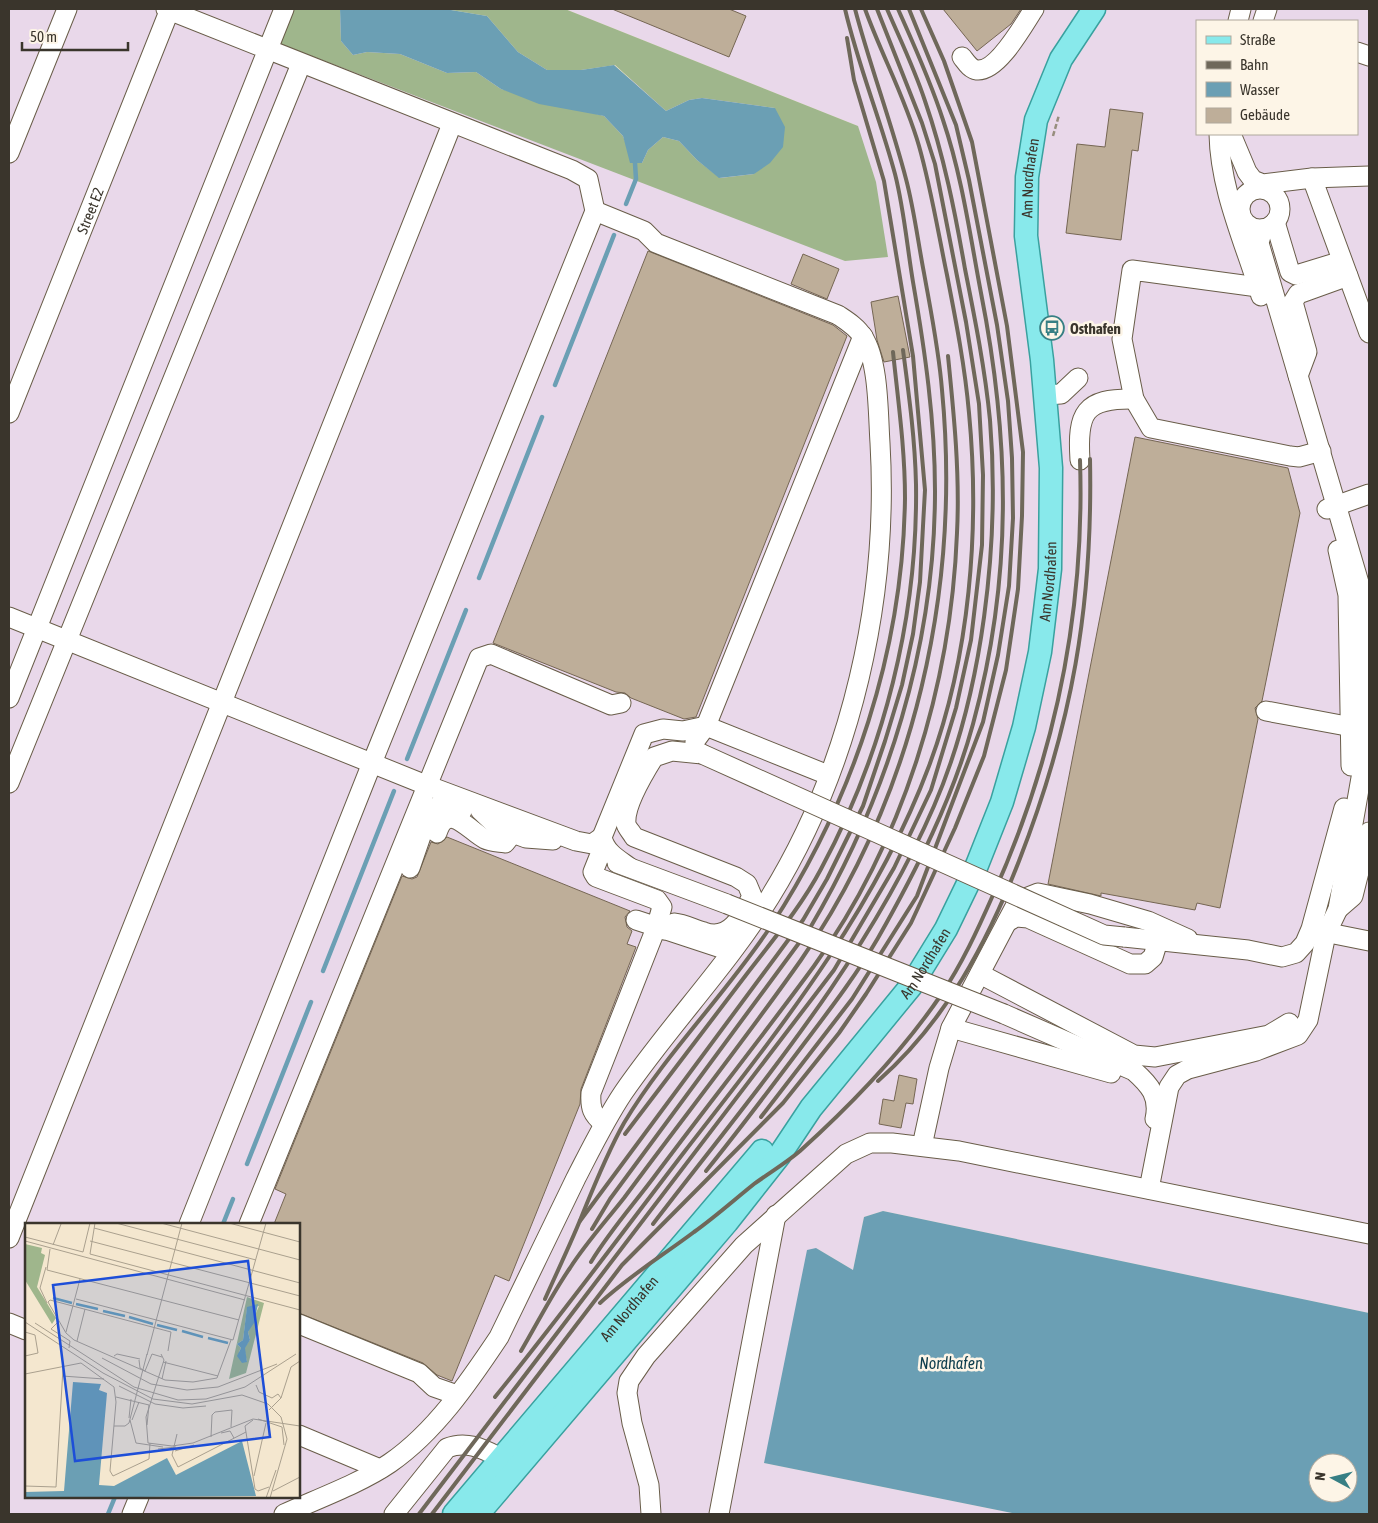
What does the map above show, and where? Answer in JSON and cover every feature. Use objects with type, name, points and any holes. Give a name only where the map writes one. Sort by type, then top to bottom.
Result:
[{"type":"main road","name":"Am Nordhafen","points":[[478,1514],[727,1222],[779,1156],[811,1108],[911,986],[946,928],[1002,802],[1024,727],[1040,652],[1050,569],[1051,468],[1045,395],[1026,236],[1027,177],[1036,120],[1061,60],[1094,9]]},
{"type":"main road","name":"Am Nordhafen","points":[[454,1514],[767,1145],[811,1108]]},
{"type":"lane","points":[[9,153],[67,9]]},
{"type":"lane","points":[[169,9],[301,64],[572,170],[588,179],[595,211],[372,763],[189,1223]]},
{"type":"lane","name":"Street E2","points":[[9,413],[169,9]]},
{"type":"lane","points":[[9,698],[284,9]]},
{"type":"lane","points":[[962,57],[970,67],[977,70],[984,68],[1016,40],[1034,9]]},
{"type":"lane","points":[[9,783],[301,64]]},
{"type":"lane","points":[[9,1238],[452,124]]},
{"type":"lane","points":[[1224,135],[1246,172],[1254,180],[1263,184],[1312,178],[1369,176]]},
{"type":"lane","points":[[1224,135],[1243,198],[1241,218],[1263,226],[1290,272],[1296,276],[1345,268]]},
{"type":"lane","points":[[1224,135],[1220,163],[1230,201],[1369,616]]},
{"type":"lane","points":[[1276,198],[1312,178]]},
{"type":"lane","points":[[1312,178],[1369,333]]},
{"type":"lane","points":[[1243,198],[1259,188],[1276,198]]},
{"type":"lane","points":[[1276,198],[1278,217],[1263,226],[1258,243],[1298,376],[1315,452]]},
{"type":"lane","points":[[287,1514],[380,1469],[408,1449],[457,1394],[499,1337],[604,1124],[659,1044],[735,947],[770,896],[808,826],[828,775],[859,679],[880,543],[881,454],[878,415],[871,351],[863,336],[854,326],[838,315],[656,243],[644,231],[595,211]]},
{"type":"lane","points":[[1256,281],[1263,226]]},
{"type":"lane","points":[[1298,376],[1307,352],[1293,302],[1298,294],[1345,268]]},
{"type":"lane","points":[[1256,281],[1132,270],[1122,339],[1134,399],[1151,428],[1290,456],[1315,452]]},
{"type":"lane","points":[[698,752],[695,741],[706,726],[863,336]]},
{"type":"lane","points":[[1045,395],[1061,394],[1078,378]]},
{"type":"lane","points":[[1085,460],[1081,425],[1089,410],[1098,402],[1104,400],[1134,399]]},
{"type":"lane","points":[[1332,507],[1369,494]]},
{"type":"lane","points":[[1145,1188],[1169,1087],[1177,1075],[1188,1068],[1256,1051],[1298,1035],[1308,1020],[1324,876],[1340,826],[1352,759],[1364,734],[1348,596],[1332,507]]},
{"type":"lane","points":[[1338,909],[1365,756],[1362,593]]},
{"type":"lane","points":[[9,617],[222,705],[476,805],[576,841],[592,844],[602,837],[644,734],[663,728],[683,731],[706,726],[828,775]]},
{"type":"lane","points":[[249,1223],[479,658],[491,654],[611,705],[621,703]]},
{"type":"lane","points":[[1266,710],[1364,734]]},
{"type":"lane","points":[[633,760],[654,744],[684,744],[1104,935],[1282,957],[1296,952],[1338,909],[1354,896],[1369,832]]},
{"type":"lane","points":[[604,1124],[595,1117],[590,1107],[591,1093],[660,929],[674,922],[687,924],[706,934],[725,932],[738,922],[752,896],[747,884],[736,877],[634,837],[626,825],[627,813],[640,780],[654,757],[672,751],[698,752]]},
{"type":"lane","points":[[410,868],[430,810],[438,805],[448,805],[526,838],[548,838],[651,875],[1004,1014],[1112,1066],[1141,1067],[1221,1059]]},
{"type":"lane","points":[[476,805],[506,830]]},
{"type":"lane","points":[[437,833],[440,824],[449,818],[461,820],[486,840],[505,843],[506,830]]},
{"type":"lane","points":[[602,837],[604,844],[612,855],[629,867]]},
{"type":"lane","points":[[595,855],[585,867],[586,878],[644,901],[653,908],[660,929],[676,943],[699,950],[709,957],[710,966],[703,987]]},
{"type":"lane","points":[[922,1146],[951,1028],[1018,901],[1038,893],[1090,904],[1148,921],[1204,946]]},
{"type":"lane","points":[[1007,922],[1016,917],[1028,918],[1130,964],[1145,964],[1153,957],[1158,941]]},
{"type":"lane","points":[[636,920],[721,948],[735,947]]},
{"type":"lane","points":[[1318,931],[1369,941]]},
{"type":"lane","points":[[980,974],[1134,1055],[1155,1057],[1269,1035],[1288,1023]]},
{"type":"lane","points":[[951,1028],[1134,1071],[1151,1086],[1156,1100],[1157,1114],[1145,1188]]},
{"type":"lane","points":[[652,1514],[650,1484],[628,1406],[630,1381],[646,1356],[744,1244],[846,1154],[870,1143],[922,1146],[1145,1188],[1369,1234]]},
{"type":"lane","points":[[719,1514],[776,1215]]},
{"type":"lane","points":[[9,1322],[25,1330]]},
{"type":"lane","points":[[300,1324],[419,1373],[434,1387],[457,1394]]},
{"type":"lane","points":[[300,1436],[380,1469]]},
{"type":"lane","points":[[394,1514],[447,1448],[460,1443],[472,1445],[501,1458]]},
{"type":"lane","points":[[132,1514],[139,1498]]},
{"type":"path","points":[[1052,138],[1060,113]]},
{"type":"shaded area","points":[[9,9],[292,9],[858,126],[565,9],[1369,9],[1369,1313],[883,1211],[864,1217],[853,1270],[816,1248],[764,1463],[1017,1514],[9,1514]]},
{"type":"green space","points":[[292,9],[340,9],[341,41],[353,55],[367,52],[400,54],[447,73],[476,72],[501,89],[604,116],[623,136],[628,150],[642,163],[648,150],[663,137],[679,141],[697,160],[720,178],[754,174],[775,108],[702,98],[689,100],[666,111],[615,65],[581,70],[547,70],[518,52],[487,16],[445,9],[565,9],[858,126],[876,182],[888,257],[845,261],[278,43]]},
{"type":"water","points":[[340,9],[445,9],[487,16],[518,52],[547,70],[581,70],[614,65],[666,111],[689,100],[702,98],[775,108],[785,127],[783,147],[770,163],[754,174],[719,178],[697,160],[679,141],[663,137],[648,150],[642,163],[630,163],[623,136],[604,116],[539,104],[501,89],[476,72],[447,73],[400,54],[367,52],[353,55],[341,41]]},
{"type":"water","name":"Nordhafen","points":[[883,1211],[1369,1313],[1369,1514],[1017,1514],[764,1463],[807,1250],[816,1248],[853,1270],[864,1217]]},
{"type":"building","points":[[612,9],[729,9],[746,16],[729,57]]},
{"type":"building","points":[[943,9],[1021,9],[1011,24],[977,51]]},
{"type":"building","points":[[1110,109],[1143,113],[1138,151],[1132,150],[1121,240],[1066,233],[1077,144],[1105,147]]},
{"type":"building","points":[[648,251],[833,325],[847,336],[696,717],[684,719],[631,698],[625,693],[616,692],[493,643]]},
{"type":"building","points":[[803,254],[839,269],[827,299],[791,284]]},
{"type":"building","points":[[898,296],[910,357],[884,362],[877,340],[871,302]]},
{"type":"building","points":[[1135,437],[1288,468],[1300,513],[1262,701],[1255,708],[1258,719],[1220,908],[1197,903],[1195,910],[1101,893],[1101,896],[1048,884]]},
{"type":"building","points":[[447,837],[630,911],[625,917],[627,927],[632,931],[627,944],[636,947],[581,1089],[580,1104],[509,1281],[495,1275],[452,1381],[437,1375],[423,1363],[300,1313],[300,1223],[274,1223],[286,1194],[275,1189],[402,876],[412,879],[417,877],[431,842],[438,844]]},
{"type":"building","points":[[899,1075],[917,1079],[913,1104],[906,1103],[901,1128],[879,1124],[883,1099],[894,1101]]},
{"type":"waterway","points":[[626,204],[636,179],[635,163]]},
{"type":"waterway","points":[[555,385],[614,235]]},
{"type":"waterway","points":[[479,578],[542,417]]},
{"type":"waterway","points":[[407,759],[466,610]]},
{"type":"waterway","points":[[323,971],[394,791]]},
{"type":"waterway","points":[[247,1164],[311,1002]]},
{"type":"waterway","points":[[223,1223],[233,1199]]},
{"type":"waterway","points":[[108,1514],[115,1498]]},
{"type":"railway","points":[[592,1229],[610,1199],[810,928],[838,878],[884,772],[902,718],[916,662],[926,606],[933,549],[935,465],[928,386],[922,334],[898,187],[845,9]]},
{"type":"railway","points":[[521,1351],[576,1259],[736,1050],[801,960],[841,896],[874,829],[901,760],[921,688],[936,614],[944,540],[946,465],[941,375],[909,190],[855,9]]},
{"type":"railway","points":[[495,1397],[755,1060],[822,968],[853,920],[907,819],[929,766],[943,724],[963,637],[972,546],[972,457],[967,396],[954,310],[923,162],[907,111],[865,9]]},
{"type":"railway","points":[[419,1514],[834,970],[894,868],[931,790],[956,708],[971,640],[982,545],[983,475],[979,404],[966,322],[935,164],[922,123],[877,9]]},
{"type":"railway","points":[[653,1224],[807,1023],[843,971],[876,918],[907,863],[934,806],[951,762],[965,715],[976,666],[990,566],[992,516],[990,420],[985,382],[976,325],[943,163],[921,89],[887,9]]},
{"type":"railway","points":[[706,1171],[844,991],[878,938],[906,887],[944,807],[965,752],[986,670],[995,616],[1001,562],[1003,509],[1002,455],[991,348],[965,206],[950,141],[928,78],[898,9]]},
{"type":"railway","points":[[761,1117],[852,999],[917,896],[983,722],[998,655],[1009,586],[1013,518],[1012,458],[1008,401],[997,325],[969,180],[956,125],[909,9]]},
{"type":"railway","points":[[432,1514],[622,1265],[783,1103],[839,1033],[911,923],[955,828],[984,756],[1006,670],[1018,589],[1023,452],[1007,326],[972,142],[944,61],[921,9]]},
{"type":"railway","points":[[580,1221],[803,920],[827,879],[863,806],[902,685],[913,634],[920,582],[925,490],[913,356],[884,181],[854,80],[847,38]]},
{"type":"railway","points":[[625,1134],[776,937],[804,897],[821,869],[863,778],[893,682],[911,584],[916,484],[913,434],[903,350]]},
{"type":"railway","points":[[545,1299],[606,1158],[624,1123],[658,1072],[735,976],[771,926],[801,877],[827,827],[849,775],[884,667],[895,611],[902,555],[905,480],[893,352]]},
{"type":"railway","points":[[591,1262],[613,1229],[814,966],[845,918],[873,868],[897,815],[917,760],[933,705],[945,648],[953,590],[958,489],[948,356]]},
{"type":"railway","points":[[878,1081],[924,1033],[962,979],[1007,892],[1037,811],[1066,713],[1076,664],[1088,565],[1090,459]]},
{"type":"railway","points":[[600,1303],[634,1275],[795,1155],[819,1133],[857,1096],[910,1037],[956,971],[982,921],[1015,843],[1049,737],[1062,682],[1071,628],[1077,572],[1080,460]]},
{"type":"place","name":"Osthafen","points":[[1052,328]]}]
